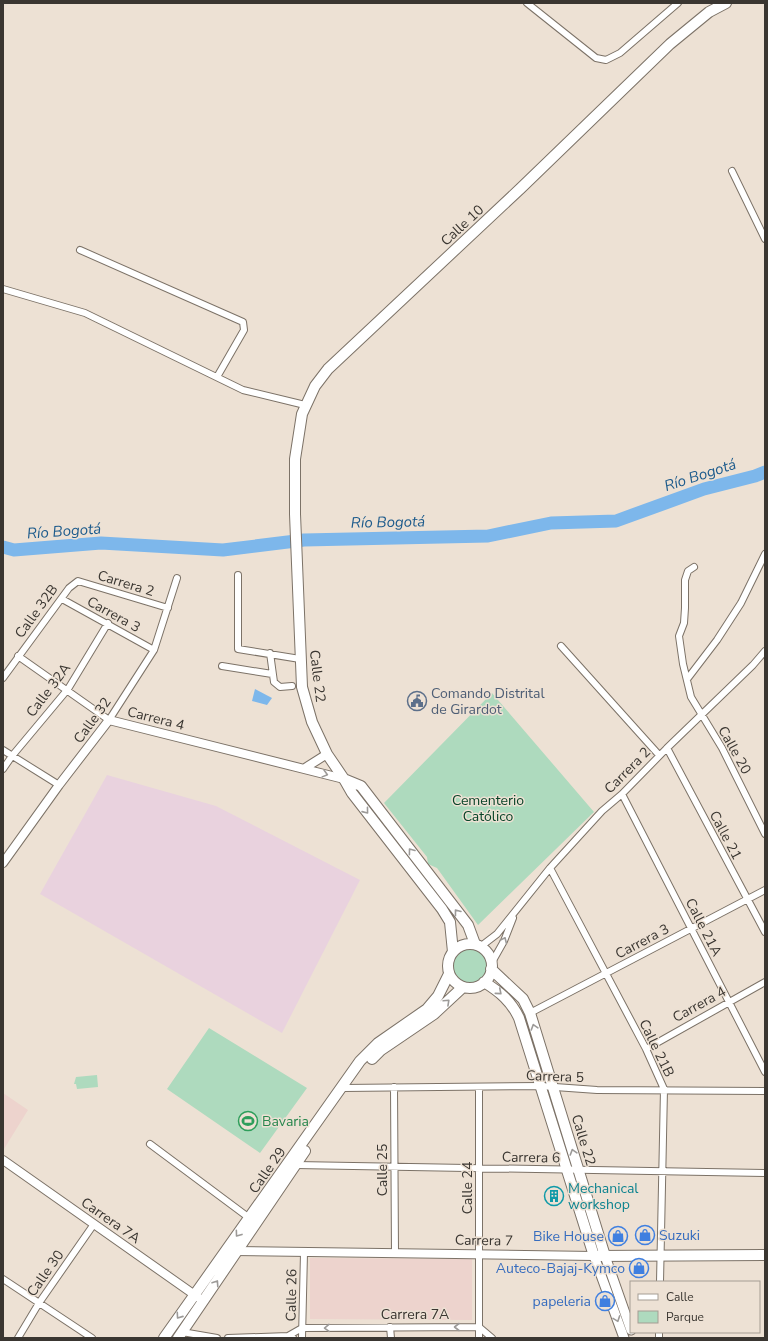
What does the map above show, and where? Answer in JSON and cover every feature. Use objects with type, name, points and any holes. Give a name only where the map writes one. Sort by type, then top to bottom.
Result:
[{"type":"main road","name":"Calle 10","points":[[295,512],[296,458],[302,414],[315,386],[343,355],[521,188],[670,44],[709,12],[726,3]]},
{"type":"main road","name":"Calle 22","points":[[295,512],[300,659],[302,687],[306,705],[318,738],[352,793],[442,909],[450,922],[453,952]]},
{"type":"main road","points":[[344,779],[361,786],[468,925],[477,945],[488,954],[491,967],[484,982],[471,988],[463,987],[458,984],[450,974],[448,962],[453,952],[463,945],[477,945]]},
{"type":"main road","name":"Calle 22","points":[[491,967],[523,999],[530,1013],[605,1256],[630,1328]]},
{"type":"main road","name":"Calle 29","points":[[253,1221],[296,1164],[347,1088],[360,1061],[378,1043],[427,1009],[438,996],[450,974]]},
{"type":"main road","name":"Calle 22","points":[[484,982],[499,991],[513,1005],[519,1018],[594,1256],[624,1338]]},
{"type":"main road","name":"Calle 29","points":[[180,1335],[203,1301],[232,1251],[347,1088],[381,1050],[434,1014],[463,987]]},
{"type":"main road","name":"Calle 29","points":[[164,1338],[194,1294],[232,1251]]},
{"type":"main road","name":"Carrera 7","points":[[594,1256],[765,1255]]},
{"type":"street","points":[[527,3],[596,58],[606,60],[620,54],[678,3]]},
{"type":"street","points":[[732,171],[765,239]]},
{"type":"street","points":[[80,250],[243,322],[244,330],[217,377]]},
{"type":"street","points":[[3,289],[85,313],[243,390],[305,405]]},
{"type":"street","points":[[688,678],[717,640],[741,603],[765,554]]},
{"type":"street","name":"Calle 20","points":[[694,567],[688,572],[685,580],[686,608],[684,623],[678,636],[691,697],[722,748],[765,834]]},
{"type":"street","points":[[238,575],[238,649],[300,659]]},
{"type":"street","name":"Calle 32","points":[[3,863],[59,785],[110,720],[154,650],[177,578]]},
{"type":"street","name":"Carrera 2","points":[[78,580],[168,608]]},
{"type":"street","name":"Calle 32B","points":[[3,678],[69,588],[78,580]]},
{"type":"street","name":"Carrera 3","points":[[62,599],[108,623],[154,650]]},
{"type":"street","name":"Calle 32A","points":[[3,769],[12,756],[68,689],[108,623]]},
{"type":"street","points":[[562,646],[659,755]]},
{"type":"street","name":"Carrera 2","points":[[477,945],[497,934],[550,868],[602,812],[622,794],[659,755],[765,651]]},
{"type":"street","points":[[270,653],[274,682],[280,687],[292,686]]},
{"type":"street","name":"Carrera 4","points":[[18,656],[68,689],[110,720],[344,779]]},
{"type":"street","points":[[222,666],[272,674]]},
{"type":"street","name":"Calle 21","points":[[667,748],[765,932]]},
{"type":"street","points":[[3,750],[59,785]]},
{"type":"street","points":[[305,768],[327,754]]},
{"type":"street","name":"Calle 21A","points":[[622,794],[765,1072]]},
{"type":"street","name":"Calle 21B","points":[[550,868],[646,1048],[664,1089],[660,1281]]},
{"type":"street","name":"Carrera 3","points":[[530,1013],[765,890]]},
{"type":"street","name":"Carrera 2","points":[[491,967],[504,941],[514,914]]},
{"type":"street","name":"Carrera 4","points":[[646,1048],[765,982]]},
{"type":"street","name":"Carrera 5","points":[[347,1088],[541,1086],[597,1090],[664,1089],[765,1091]]},
{"type":"street","name":"Calle 25","points":[[394,1087],[395,1254]]},
{"type":"street","name":"Calle 24","points":[[479,1087],[479,1338]]},
{"type":"street","points":[[150,1144],[253,1221]]},
{"type":"street","name":"Carrera 7A","points":[[3,1160],[203,1301]]},
{"type":"street","name":"Carrera 6","points":[[296,1164],[765,1173]]},
{"type":"street","name":"Calle 30","points":[[18,1338],[39,1303],[94,1224]]},
{"type":"street","name":"Carrera 7","points":[[232,1251],[594,1256]]},
{"type":"street","name":"Calle 26","points":[[302,1338],[304,1253]]},
{"type":"street","points":[[3,1279],[92,1338]]},
{"type":"street","points":[[390,1327],[391,1338]]},
{"type":"street","points":[[479,1327],[492,1338]]},
{"type":"street","name":"Carrera 7A","points":[[228,1338],[291,1337],[302,1328],[479,1327]]},
{"type":"street","points":[[180,1335],[216,1338]]},
{"type":"shaded area","points":[[107,775],[216,806],[360,880],[282,1033],[40,894]]},
{"type":"shaded area","points":[[3,1093],[28,1110],[4,1149],[3,1148]]},
{"type":"shaded area","points":[[310,1258],[472,1259],[472,1320],[310,1319]]},
{"type":"green space","name":"Cementerio Católico","points":[[492,693],[594,812],[478,925],[437,868],[428,864],[427,857],[384,803]]},
{"type":"green space","points":[[467,949],[473,949],[477,950],[484,956],[487,966],[486,973],[480,980],[473,983],[467,983],[463,982],[456,976],[453,969],[453,963],[454,959],[460,952]]},
{"type":"green space","name":"Bavaria","points":[[209,1028],[307,1088],[260,1153],[167,1089]]},
{"type":"green space","points":[[97,1075],[98,1087],[77,1089],[76,1084],[74,1084],[76,1077]]},
{"type":"water","points":[[255,689],[272,698],[267,705],[252,701]]},
{"type":"waterway","name":"Río Bogotá","points":[[3,547],[14,550],[101,543],[223,550],[304,540],[488,536],[551,523],[616,521],[704,489],[765,472]]},
{"type":"place","name":"Comando Distrital de Girardot","points":[[417,701]]},
{"type":"place","name":"Bavaria","points":[[248,1121]]},
{"type":"place","name":"Mechanical workshop","points":[[554,1196]]},
{"type":"place","name":"Suzuki","points":[[645,1235]]},
{"type":"place","name":"Bike House","points":[[618,1236]]},
{"type":"place","name":"Auteco-Bajaj-Kymco","points":[[639,1268]]},
{"type":"place","name":"papeleria","points":[[605,1301]]}]
